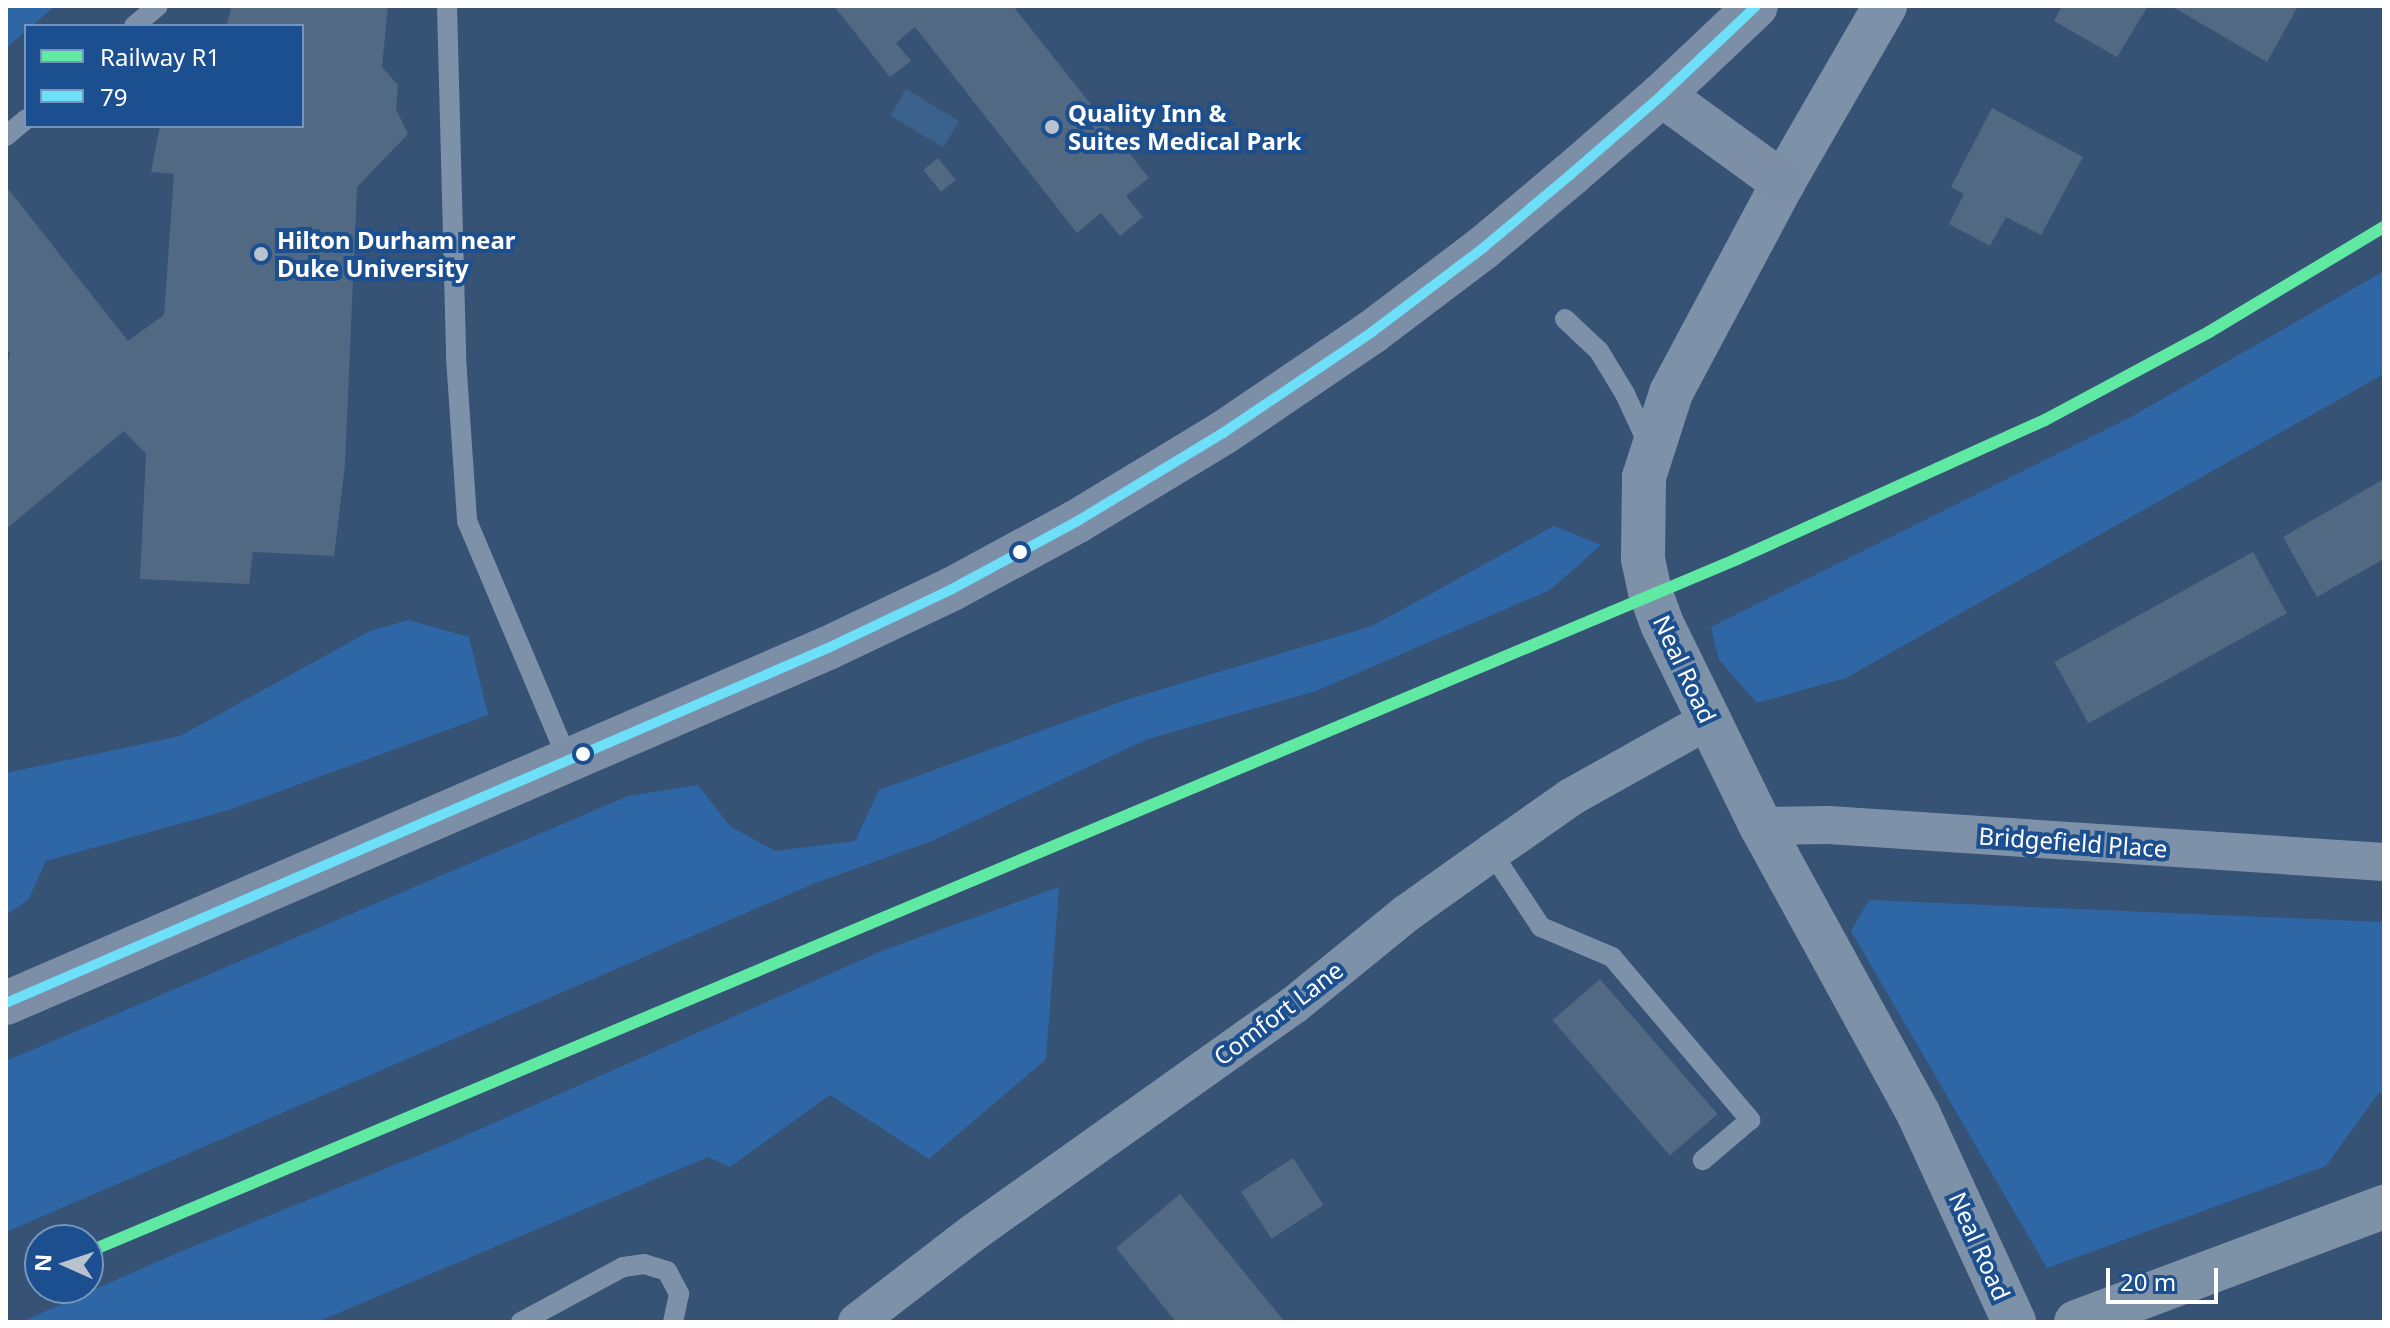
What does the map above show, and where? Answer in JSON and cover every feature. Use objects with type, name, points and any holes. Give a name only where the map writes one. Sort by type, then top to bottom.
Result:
[{"type":"highway","points":[[2076,1322],[2384,1207]]},
{"type":"main road","points":[[6,1003],[569,763],[828,648],[952,589],[1146,481],[1372,332],[1483,248],[1662,95],[1756,6]]},
{"type":"main road","points":[[1662,95],[1783,183]]},
{"type":"street","name":"Neal Road","points":[[1885,6],[1783,183],[1671,393],[1651,452],[1641,515],[1650,591],[1709,720],[1761,826],[1919,1115],[2014,1322]]},
{"type":"street","name":"Comfort Lane","points":[[857,1322],[973,1233],[1294,1005],[1407,913],[1571,797],[1709,720]]},
{"type":"street","name":"Bridgefield Place","points":[[1761,826],[1829,825],[2384,862]]},
{"type":"lane","points":[[136,24],[158,6]]},
{"type":"lane","points":[[447,6],[456,358],[467,521],[569,763]]},
{"type":"lane","points":[[6,136],[24,121]]},
{"type":"lane","points":[[1565,319],[1599,351],[1625,394],[1651,452]]},
{"type":"lane","points":[[1492,853],[1541,927],[1612,957],[1750,1120],[1703,1160]]},
{"type":"lane","points":[[521,1322],[623,1267],[644,1264],[667,1271],[679,1294],[673,1322]]},
{"type":"shaded area","points":[[6,6],[55,6],[34,24],[24,24],[24,33],[6,48]]},
{"type":"shaded area","points":[[906,89],[959,121],[943,148],[890,116]]},
{"type":"shaded area","points":[[2384,271],[2384,374],[1846,678],[1757,703],[1719,660],[1711,627],[2131,417]]},
{"type":"shaded area","points":[[1554,526],[1601,545],[1550,590],[1316,691],[1145,740],[932,841],[813,884],[6,1232],[6,1061],[628,796],[698,785],[730,826],[775,851],[855,841],[879,790],[1126,700],[1372,626]]},
{"type":"shaded area","points":[[409,620],[469,637],[488,715],[229,810],[46,861],[28,900],[6,915],[6,773],[180,736],[370,631]]},
{"type":"shaded area","points":[[1059,887],[1046,1059],[929,1159],[830,1095],[730,1167],[708,1157],[317,1322],[21,1322],[62,1304],[104,1304],[104,1285],[444,1145],[884,950]]},
{"type":"shaded area","points":[[1869,900],[2384,922],[2384,1091],[2377,1095],[2326,1166],[2047,1268],[1851,931]]},
{"type":"building","name":"Hilton Durham near Duke University","points":[[232,6],[388,6],[382,67],[398,85],[396,109],[408,134],[357,187],[345,465],[334,556],[253,552],[249,584],[140,579],[146,454],[124,431],[6,529],[6,373],[10,353],[6,349],[6,193],[9,190],[128,341],[164,315],[174,174],[151,172],[160,128],[304,128],[304,24],[227,24]]},
{"type":"building","name":"Quality Inn & Suites Medical Park","points":[[834,6],[1013,6],[1149,178],[1126,196],[1143,217],[1120,236],[1101,213],[1077,233],[915,27],[896,43],[911,61],[890,77]]},
{"type":"building","points":[[2062,6],[2148,6],[2117,57],[2054,21]]},
{"type":"building","points":[[2171,6],[2298,6],[2267,62]]},
{"type":"building","points":[[1992,108],[2083,157],[2041,235],[2006,217],[1990,246],[1949,224],[1964,194],[1951,187]]},
{"type":"building","points":[[938,158],[956,180],[941,192],[923,170]]},
{"type":"building","points":[[2384,479],[2384,559],[2317,597],[2283,537]]},
{"type":"building","points":[[2253,552],[2287,613],[2088,723],[2054,662]]},
{"type":"building","points":[[1600,979],[1717,1114],[1670,1155],[1552,1020]]},
{"type":"building","points":[[1293,1158],[1323,1205],[1272,1239],[1241,1192]]},
{"type":"building","points":[[1180,1194],[1285,1322],[1176,1322],[1116,1248]]},
{"type":"rail line","name":"R1","points":[[104,1245],[1737,559],[2045,420],[2209,332],[2384,227]]},
{"type":"transit line","name":"79","points":[[6,1003],[828,648],[952,589],[1076,522],[1223,433],[1372,332],[1483,248],[1662,95],[1756,6]]},
{"type":"place","name":"Quality Inn & Suites Medical Park","points":[[1052,127]]},
{"type":"place","name":"Hilton Durham near Duke University","points":[[261,254]]}]
